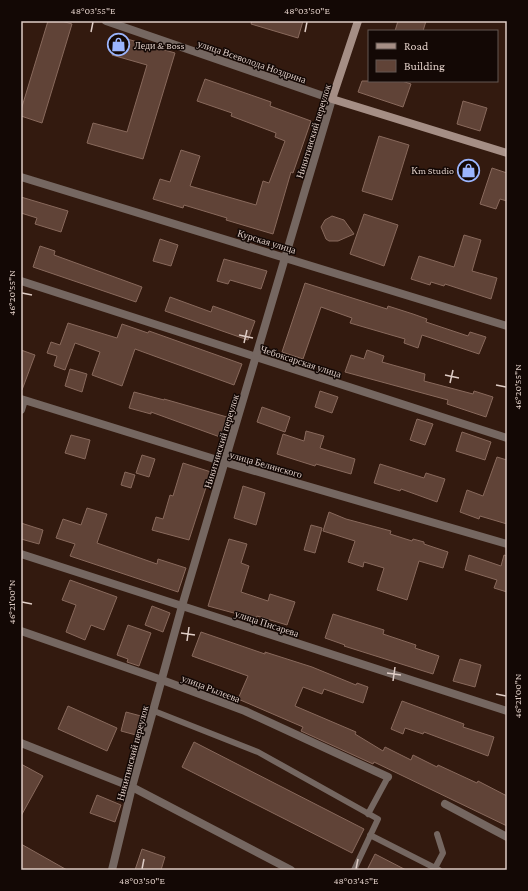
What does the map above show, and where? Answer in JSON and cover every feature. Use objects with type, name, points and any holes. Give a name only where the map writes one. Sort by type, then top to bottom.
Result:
[{"type":"main road","name":"Никитинский переулок","points":[[332,98],[358,21]]},
{"type":"main road","name":"улица Всеволода Ноздрина","points":[[332,98],[507,153]]},
{"type":"street","name":"улица Всеволода Ноздрина","points":[[106,21],[332,98]]},
{"type":"street","name":"Никитинский переулок","points":[[112,870],[132,787],[182,606],[224,462],[257,357],[332,98]]},
{"type":"street","name":"Курская улица","points":[[21,177],[507,326]]},
{"type":"street","name":"Чебоксарская улица","points":[[21,281],[507,438]]},
{"type":"street","name":"улица Белинского","points":[[23,399],[224,462],[507,544]]},
{"type":"street","points":[[21,410],[23,399]]},
{"type":"street","name":"улица Писарева","points":[[21,554],[507,710]]},
{"type":"street","name":"улица Рылеева","points":[[21,631],[162,680],[245,711],[388,777]]},
{"type":"street","points":[[21,743],[132,787],[291,870]]},
{"type":"street","points":[[444,804],[507,837]]},
{"type":"lane","points":[[154,711],[258,752],[378,819],[354,870]]},
{"type":"lane","points":[[368,814],[388,777]]},
{"type":"lane","points":[[370,835],[437,869],[443,853],[437,834]]},
{"type":"building","points":[[48,21],[62,21],[72,24],[42,123],[21,116],[21,110]]},
{"type":"building","points":[[252,21],[303,21],[298,38],[251,24]]},
{"type":"building","points":[[398,21],[426,21],[423,30],[395,30]]},
{"type":"building","points":[[117,36],[175,53],[143,159],[87,143],[93,123],[127,132],[147,65],[112,55]]},
{"type":"building","points":[[205,79],[271,102],[270,106],[311,121],[293,173],[291,172],[273,234],[226,220],[227,218],[184,205],[183,208],[153,199],[160,179],[170,182],[181,150],[200,156],[190,186],[256,205],[263,181],[269,183],[285,141],[275,137],[276,133],[231,116],[232,113],[197,101]]},
{"type":"building","points":[[362,81],[405,82],[411,84],[403,107],[358,92]]},
{"type":"building","points":[[463,101],[487,108],[480,131],[457,124]]},
{"type":"building","points":[[379,136],[409,145],[392,200],[362,191]]},
{"type":"building","points":[[492,168],[507,173],[507,201],[500,199],[496,209],[480,204]]},
{"type":"building","points":[[21,197],[68,211],[61,232],[35,224],[37,218],[21,213]]},
{"type":"building","points":[[364,214],[398,225],[384,266],[350,254]]},
{"type":"building","points":[[332,216],[344,220],[354,234],[338,241],[329,241],[326,239],[321,227],[325,220]]},
{"type":"building","points":[[464,235],[481,240],[472,271],[497,278],[491,299],[445,284],[444,286],[431,282],[430,285],[411,279],[419,256],[454,267]]},
{"type":"building","points":[[160,239],[178,245],[171,266],[153,261]]},
{"type":"building","points":[[40,246],[55,251],[54,255],[142,287],[136,302],[33,267]]},
{"type":"building","points":[[224,259],[267,271],[261,289],[230,280],[228,284],[217,281]]},
{"type":"building","points":[[305,283],[387,309],[388,306],[413,314],[427,319],[426,322],[468,336],[470,332],[486,337],[479,354],[422,335],[418,348],[404,343],[405,339],[350,323],[352,318],[321,307],[303,359],[282,352]]},
{"type":"building","points":[[170,297],[211,312],[213,306],[255,321],[248,340],[165,311]]},
{"type":"building","points":[[68,323],[117,338],[122,324],[148,333],[149,331],[242,364],[234,385],[135,349],[122,386],[92,375],[100,352],[75,343],[65,370],[54,366],[57,356],[47,353],[51,342],[60,345]]},
{"type":"building","points":[[21,350],[35,355],[22,390],[21,390]]},
{"type":"building","points":[[367,350],[384,356],[382,362],[425,374],[424,381],[473,394],[474,391],[493,397],[486,417],[447,404],[448,400],[345,372],[351,355],[364,359]]},
{"type":"building","points":[[70,369],[87,374],[82,392],[65,386]]},
{"type":"building","points":[[320,391],[338,397],[332,413],[315,407]]},
{"type":"building","points":[[134,392],[227,417],[220,437],[151,412],[151,414],[129,408]]},
{"type":"building","points":[[262,407],[290,417],[285,432],[257,422]]},
{"type":"building","points":[[417,419],[433,424],[425,445],[410,440]]},
{"type":"building","points":[[306,431],[324,436],[320,448],[355,459],[351,474],[316,464],[315,466],[277,454],[283,434],[304,441]]},
{"type":"building","points":[[462,432],[491,442],[485,460],[456,451]]},
{"type":"building","points":[[71,435],[90,440],[85,459],[65,453]]},
{"type":"building","points":[[142,455],[155,459],[149,477],[136,473]]},
{"type":"building","points":[[497,457],[507,460],[507,524],[480,516],[479,519],[460,512],[467,490],[483,496]]},
{"type":"building","points":[[183,463],[211,472],[189,540],[152,530],[156,517],[163,519],[170,495],[173,496]]},
{"type":"building","points":[[380,464],[424,478],[426,473],[445,479],[437,502],[401,489],[400,491],[374,483]]},
{"type":"building","points":[[125,472],[135,475],[131,488],[121,485]]},
{"type":"building","points":[[243,486],[265,493],[256,525],[234,518]]},
{"type":"building","points":[[87,508],[107,514],[97,543],[157,564],[158,559],[186,568],[178,592],[70,556],[75,544],[56,538],[63,519],[81,525]]},
{"type":"building","points":[[329,512],[346,519],[391,531],[390,534],[412,541],[413,539],[424,542],[424,544],[448,552],[443,568],[419,561],[407,600],[377,590],[384,568],[364,562],[363,567],[348,562],[355,541],[323,531]]},
{"type":"building","points":[[21,523],[43,530],[39,544],[21,539]]},
{"type":"building","points":[[311,525],[322,528],[315,553],[304,550]]},
{"type":"building","points":[[229,539],[247,544],[241,563],[249,566],[241,592],[268,601],[270,594],[295,602],[287,625],[257,616],[256,619],[208,606]]},
{"type":"building","points":[[469,555],[501,566],[504,555],[507,556],[507,592],[494,588],[497,580],[465,570]]},
{"type":"building","points":[[70,580],[117,597],[104,630],[91,625],[85,640],[66,632],[76,605],[62,600]]},
{"type":"building","points":[[152,606],[170,613],[163,632],[145,625]]},
{"type":"building","points":[[333,614],[384,630],[383,634],[416,645],[415,648],[439,656],[433,674],[344,646],[345,645],[325,638]]},
{"type":"building","points":[[128,625],[151,633],[139,666],[127,662],[128,659],[117,655]]},
{"type":"building","points":[[201,632],[265,654],[265,652],[312,667],[356,685],[357,683],[368,687],[363,703],[324,689],[322,694],[303,687],[295,706],[356,732],[355,734],[383,751],[385,747],[411,760],[413,755],[437,767],[438,765],[477,783],[478,781],[507,796],[507,826],[374,762],[373,764],[301,731],[303,727],[238,699],[248,676],[192,656]]},
{"type":"building","points":[[460,659],[481,665],[475,687],[453,681]]},
{"type":"building","points":[[402,701],[464,724],[463,727],[494,737],[488,756],[424,732],[423,734],[405,728],[403,734],[391,729]]},
{"type":"building","points":[[68,706],[117,728],[107,751],[58,729]]},
{"type":"building","points":[[126,712],[141,716],[136,735],[121,731]]},
{"type":"building","points":[[194,742],[364,829],[352,853],[182,767]]},
{"type":"building","points":[[21,764],[43,776],[21,816]]},
{"type":"building","points":[[97,795],[121,805],[115,822],[90,813]]},
{"type":"building","points":[[21,844],[67,870],[21,870]]},
{"type":"building","points":[[142,849],[165,857],[161,870],[135,870]]},
{"type":"building","points":[[375,854],[406,870],[367,870]]},
{"type":"place","name":"Леди & Boss","points":[[119,45]]},
{"type":"place","name":"Кm Studio","points":[[469,170]]}]
